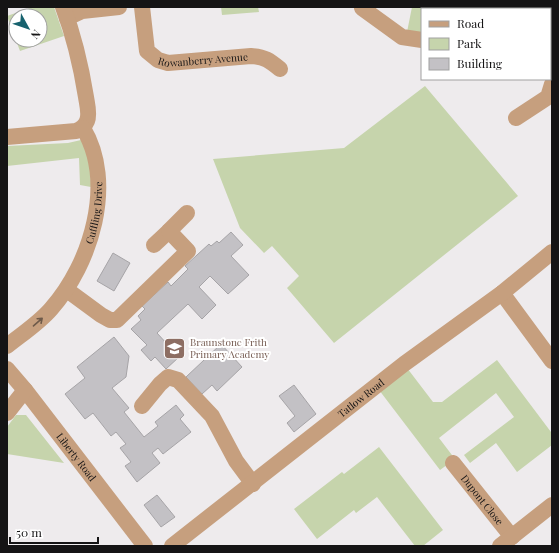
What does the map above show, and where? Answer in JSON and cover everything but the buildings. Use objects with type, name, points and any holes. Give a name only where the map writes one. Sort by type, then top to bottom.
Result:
[{"type":"street","points":[[7,137],[70,132],[83,128],[88,120],[89,113],[74,37],[65,12],[119,7]]},
{"type":"street","name":"Rowanberry Avenue","points":[[142,7],[147,51],[158,60],[168,63],[251,56],[261,57],[268,60],[280,69]]},
{"type":"street","points":[[362,8],[402,37],[421,40]]},
{"type":"street","points":[[516,118],[548,98],[552,84]]},
{"type":"street","name":"Cuffling Drive","points":[[7,346],[38,322],[50,310],[66,290],[87,250],[97,210],[97,174],[94,154],[83,128]]},
{"type":"street","points":[[154,245],[187,213]]},
{"type":"street","points":[[66,290],[101,315],[110,320],[117,320],[188,251],[169,231]]},
{"type":"street","name":"Tatlow Road","points":[[172,546],[253,484],[404,364],[502,293],[552,252]]},
{"type":"street","points":[[502,293],[552,361]]},
{"type":"street","name":"Liberty Road","points":[[7,369],[25,390],[145,546]]},
{"type":"street","points":[[142,406],[160,384],[168,377],[178,380],[212,416],[236,461],[253,484]]},
{"type":"street","points":[[7,413],[25,390]]},
{"type":"street","name":"Dupont Close","points":[[453,463],[506,541]]},
{"type":"street","points":[[506,541],[552,505]]},
{"type":"green space","points":[[54,7],[64,36],[48,41],[48,8],[30,8]]},
{"type":"green space","points":[[221,7],[258,7],[259,12],[222,15]]},
{"type":"green space","points":[[412,7],[434,7],[421,8],[421,40],[406,37]]},
{"type":"green space","points":[[19,48],[29,48],[20,51]]},
{"type":"green space","points":[[425,86],[518,196],[334,343],[287,288],[299,276],[272,246],[264,253],[240,228],[213,159],[344,148]]},
{"type":"green space","points":[[81,140],[90,155],[91,187],[80,185],[79,158],[7,166],[7,146],[68,143]]},
{"type":"green space","points":[[497,360],[552,432],[552,445],[517,472],[496,443],[470,463],[464,455],[514,417],[496,393],[439,438],[455,459],[440,470],[376,386],[404,364],[433,402],[442,402]]},
{"type":"green space","points":[[16,415],[26,415],[64,463],[7,454],[7,427]]},
{"type":"green space","points":[[379,447],[443,530],[423,546],[415,546],[377,497],[356,513],[354,510],[317,539],[294,509],[342,472],[344,474]]},
{"type":"place","name":"Braunstone Frith Primary Academy","points":[[174,348]]}]
